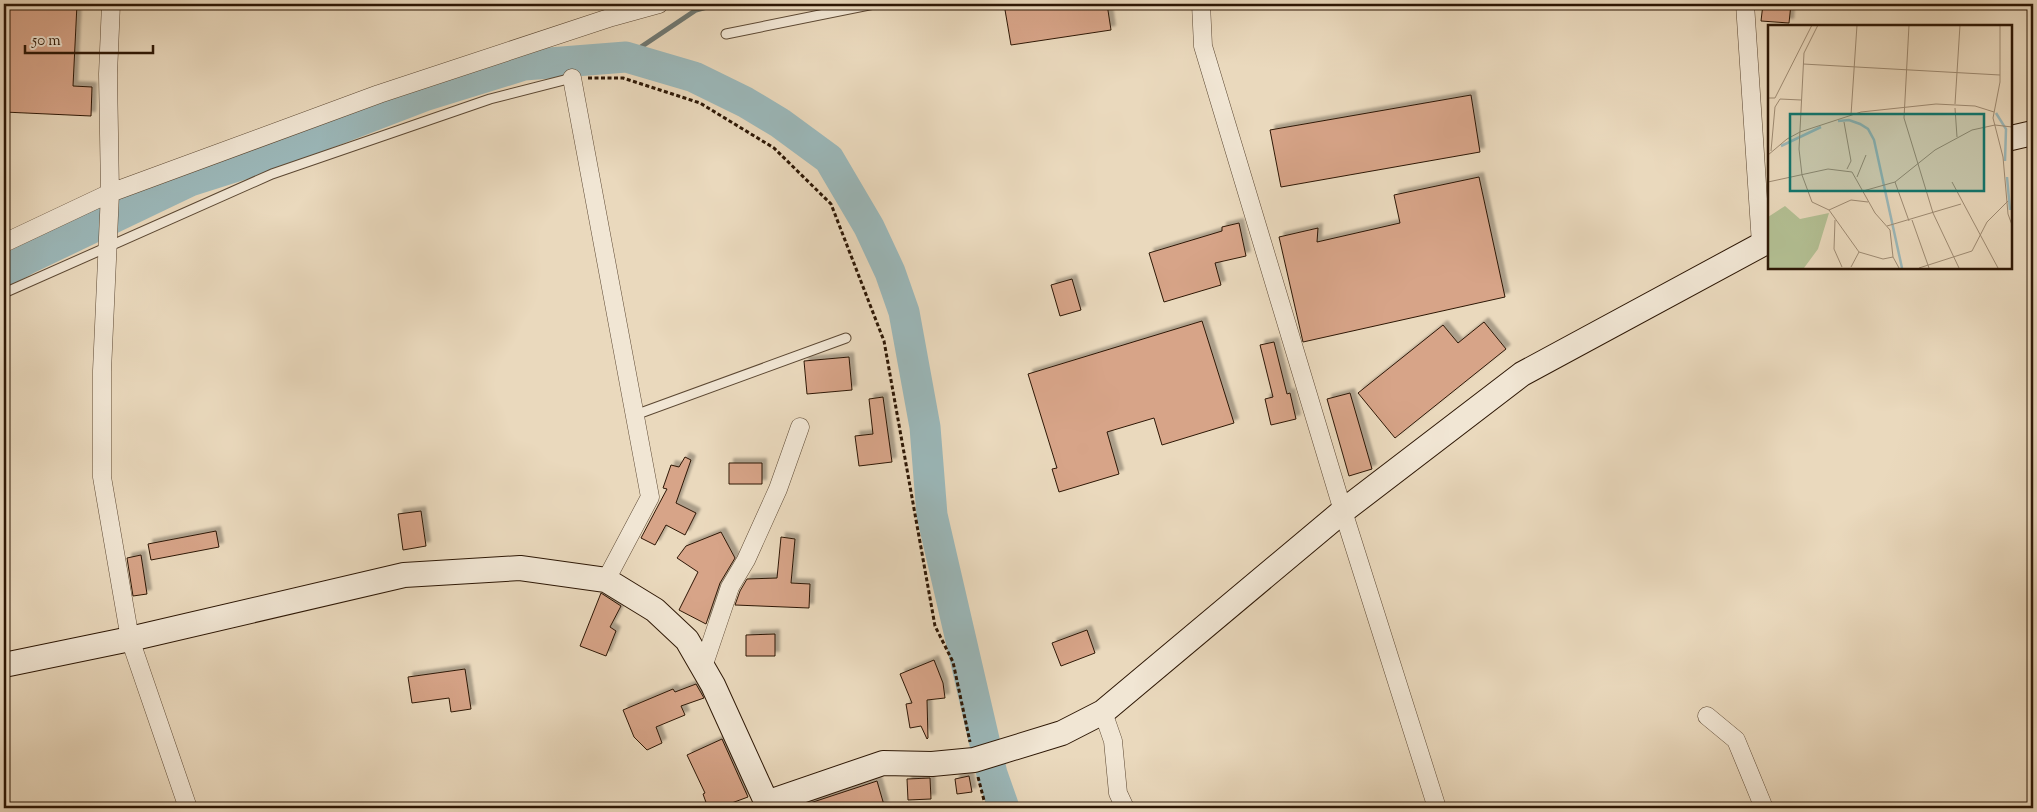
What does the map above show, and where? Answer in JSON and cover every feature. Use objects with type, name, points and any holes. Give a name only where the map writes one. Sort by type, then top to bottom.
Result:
[{"type":"street","points":[[111,4],[108,74],[110,193],[102,371],[102,477],[130,639],[188,808]]},
{"type":"street","points":[[1201,4],[1203,46],[1343,511],[1436,808]]},
{"type":"street","points":[[4,665],[130,639],[404,575],[520,568],[606,580],[655,610],[687,640],[713,685],[768,806],[883,763],[932,764],[974,760],[1062,732],[1103,712],[1343,511],[1522,374],[1765,242],[1745,4]]},
{"type":"street","points":[[4,243],[110,193],[378,94],[650,5]]},
{"type":"street","points":[[572,78],[650,497],[606,580]]},
{"type":"street","points":[[2012,138],[2033,133]]},
{"type":"street","points":[[703,667],[730,587],[746,560],[778,489],[800,427]]},
{"type":"street","points":[[1103,712],[1113,741],[1118,793],[1126,808]]},
{"type":"street","points":[[1707,716],[1736,740],[1764,808]]},
{"type":"lane","points":[[726,34],[874,4]]},
{"type":"lane","points":[[4,293],[272,174],[490,99],[572,78]]},
{"type":"lane","points":[[635,416],[846,338]]},
{"type":"path","points":[[572,78],[623,78],[700,103],[774,148],[831,204],[884,341],[935,626],[953,662],[986,808]]},
{"type":"building","points":[[4,4],[77,4],[73,86],[92,87],[91,116],[4,112]]},
{"type":"building","points":[[1004,4],[1107,4],[1111,30],[1011,45]]},
{"type":"building","points":[[1763,4],[1791,4],[1789,23],[1761,21]]},
{"type":"building","points":[[1471,95],[1480,152],[1281,187],[1270,130]]},
{"type":"building","points":[[1479,177],[1505,297],[1303,342],[1279,237],[1318,228],[1317,242],[1400,223],[1394,195]]},
{"type":"building","points":[[1239,223],[1246,256],[1215,263],[1221,285],[1164,302],[1149,253],[1222,231],[1222,227]]},
{"type":"building","points":[[1072,279],[1081,310],[1060,316],[1051,285]]},
{"type":"building","points":[[1202,321],[1234,423],[1162,445],[1154,418],[1107,432],[1119,474],[1059,492],[1052,469],[1057,468],[1028,374]]},
{"type":"building","points":[[1484,322],[1506,349],[1395,438],[1358,393],[1443,325],[1458,343]]},
{"type":"building","points":[[1274,342],[1287,394],[1290,393],[1296,419],[1271,425],[1265,399],[1273,397],[1260,345]]},
{"type":"building","points":[[849,357],[852,390],[807,394],[804,361]]},
{"type":"building","points":[[1350,393],[1372,469],[1349,476],[1327,399]]},
{"type":"building","points":[[883,397],[892,462],[859,466],[855,436],[873,434],[869,399]]},
{"type":"building","points":[[685,457],[691,460],[676,503],[696,513],[685,535],[666,525],[655,545],[641,538],[667,489],[663,488],[671,465],[679,467]]},
{"type":"building","points":[[729,463],[762,463],[762,484],[729,484]]},
{"type":"building","points":[[421,511],[426,546],[403,550],[398,514]]},
{"type":"building","points":[[216,531],[219,547],[151,560],[148,544]]},
{"type":"building","points":[[721,532],[735,558],[720,583],[706,624],[679,610],[698,572],[677,558],[686,546]]},
{"type":"building","points":[[781,537],[795,539],[791,583],[810,584],[809,608],[735,605],[747,579],[777,578]]},
{"type":"building","points":[[141,555],[147,594],[133,596],[127,558]]},
{"type":"building","points":[[601,593],[621,606],[610,627],[616,631],[606,656],[580,646]]},
{"type":"building","points":[[1087,630],[1095,653],[1061,666],[1052,643]]},
{"type":"building","points":[[775,634],[775,656],[746,656],[746,635]]},
{"type":"building","points":[[934,660],[943,683],[945,698],[927,700],[927,739],[921,726],[910,728],[906,704],[912,703],[900,674]]},
{"type":"building","points":[[465,669],[471,709],[451,712],[449,698],[412,703],[408,677]]},
{"type":"building","points":[[696,684],[704,698],[681,706],[685,715],[656,727],[662,743],[647,750],[634,737],[623,710],[673,689],[675,692]]},
{"type":"building","points":[[722,739],[748,797],[718,808],[708,808],[703,794],[705,793],[687,755]]},
{"type":"building","points":[[969,776],[972,792],[957,794],[955,779]]},
{"type":"building","points":[[930,778],[931,799],[908,800],[907,779]]},
{"type":"building","points":[[877,781],[884,805],[875,808],[801,808],[801,806]]},
{"type":"waterway","points":[[626,57],[696,10],[718,4]]},
{"type":"waterway","points":[[4,272],[27,259],[190,181],[265,157],[424,96],[524,65],[626,57],[694,77],[745,102],[780,123],[829,159],[869,227],[890,272],[904,312],[925,427],[932,515],[992,774],[1004,808]]}]
